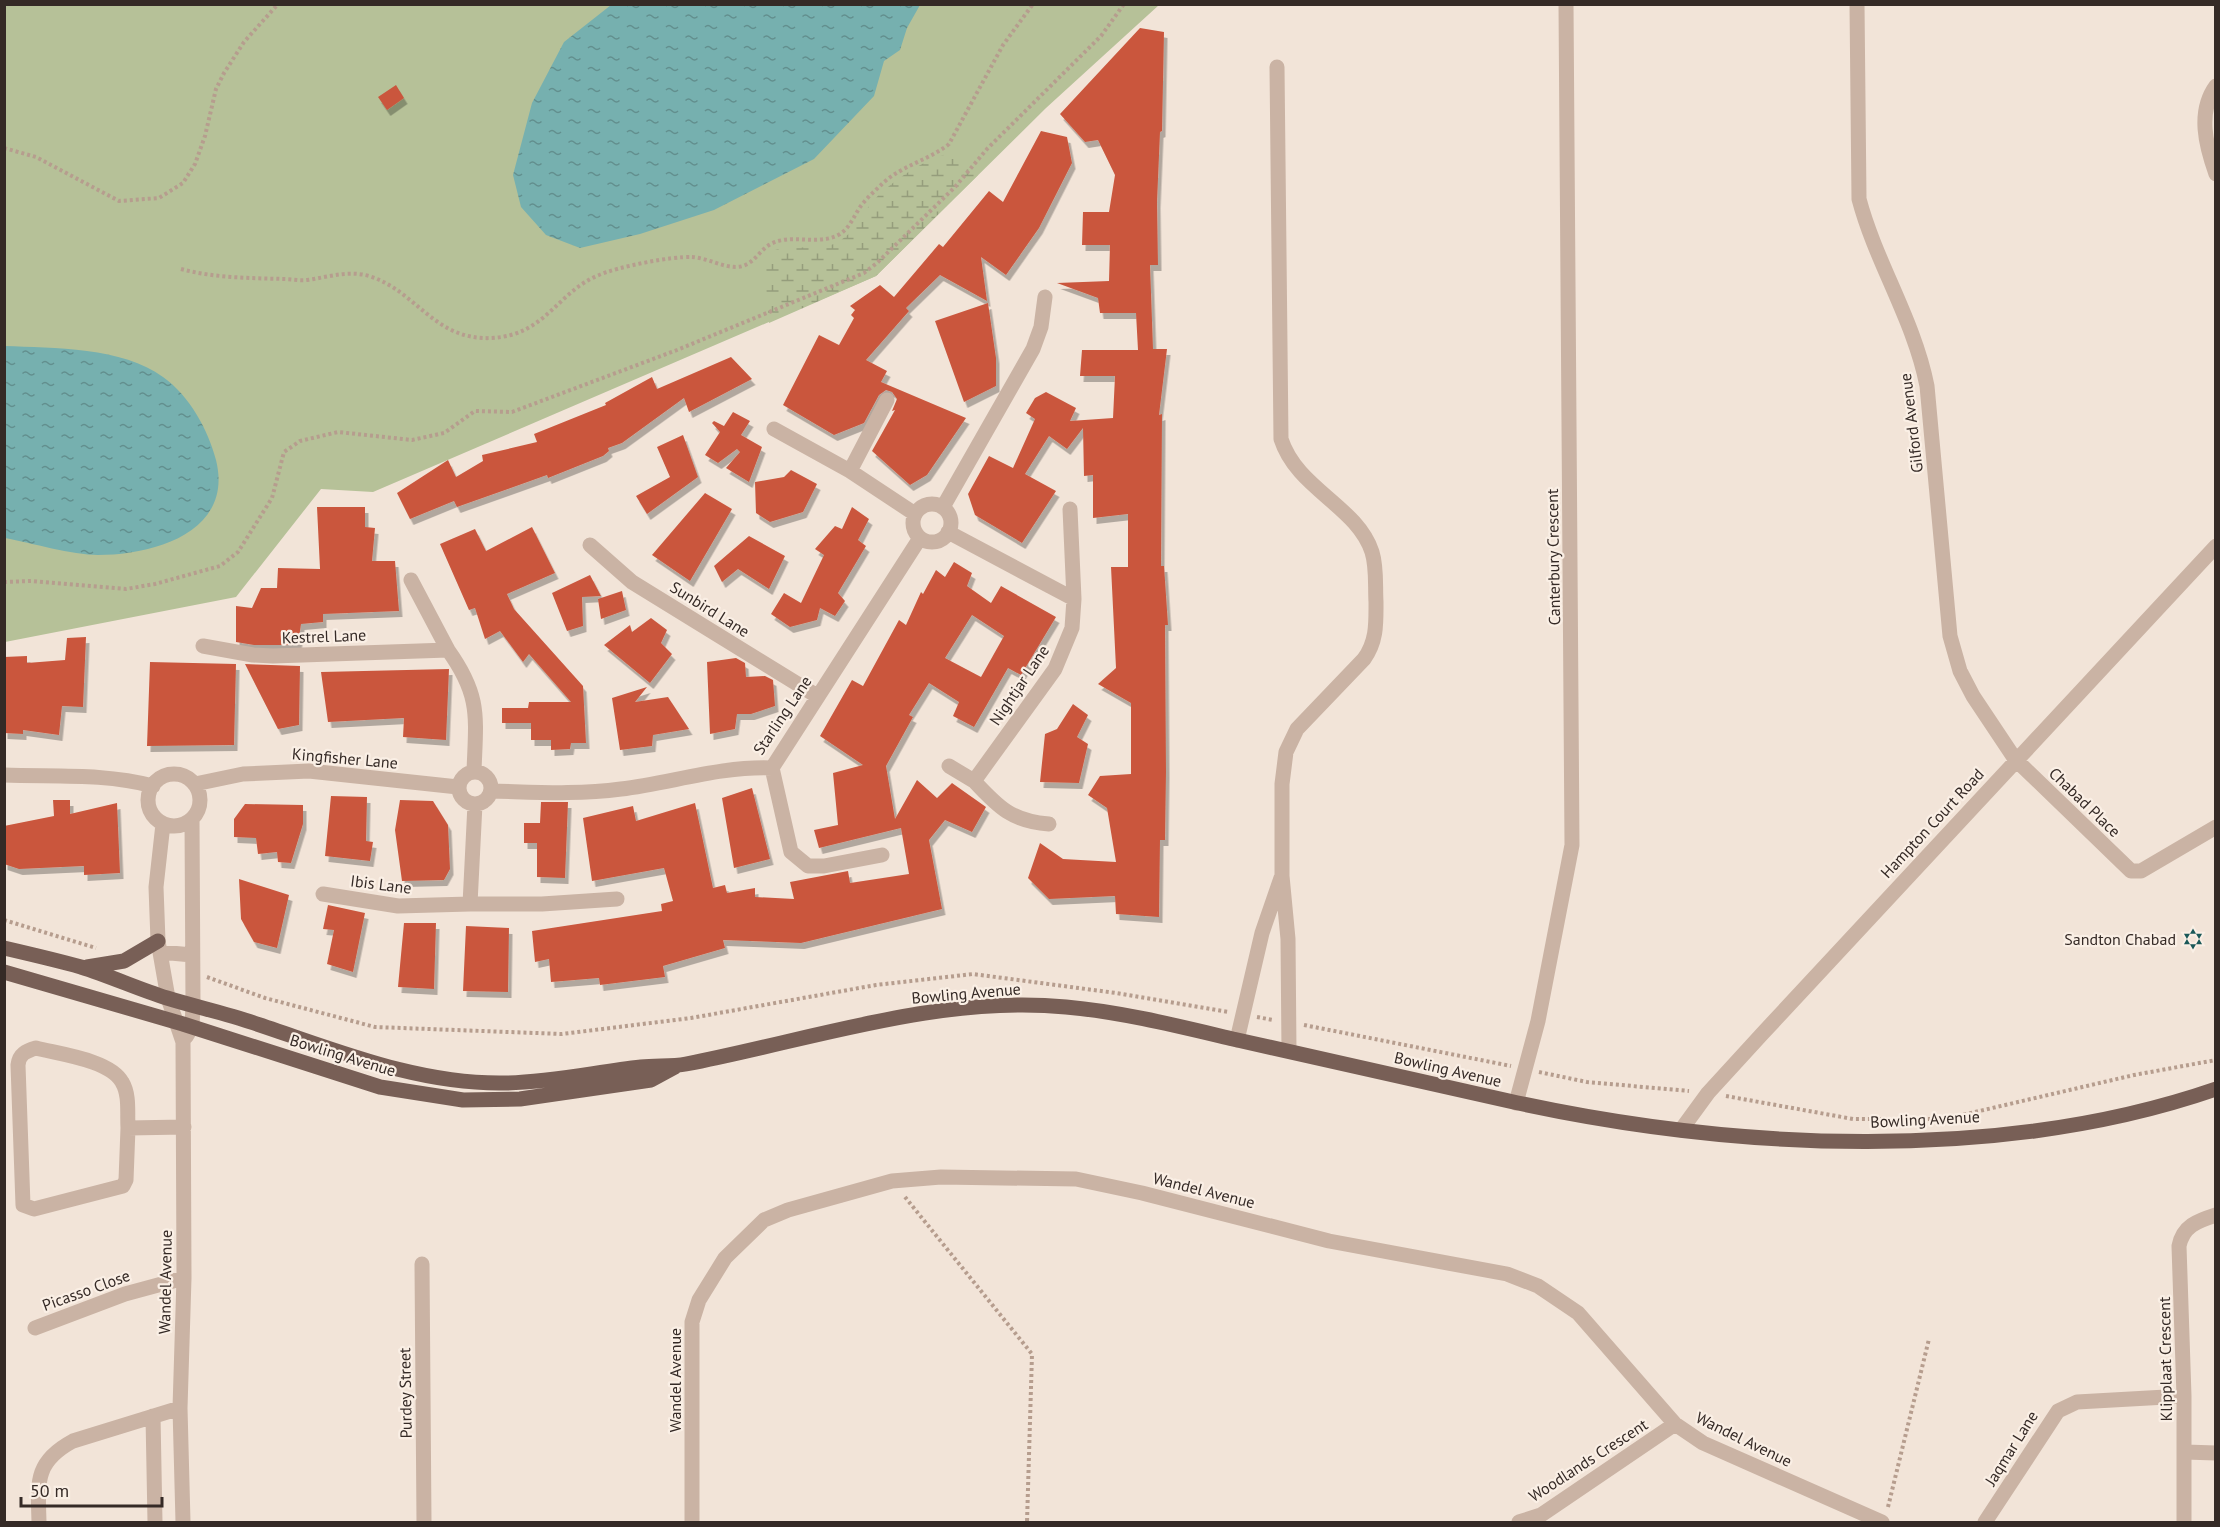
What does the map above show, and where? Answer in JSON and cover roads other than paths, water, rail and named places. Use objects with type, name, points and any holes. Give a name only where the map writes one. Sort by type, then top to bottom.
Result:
[{"type":"main road","points":[[81,967],[124,961],[159,946]]},
{"type":"main road","name":"Bowling Avenue","points":[[4,948],[81,967],[168,998],[193,1004],[395,1070],[449,1080],[518,1083],[639,1067],[677,1066],[889,1019],[984,1007],[1046,1006],[1084,1009],[1147,1020],[1516,1103],[1609,1120],[1681,1130],[1821,1141],[1914,1140],[2058,1127],[2110,1118],[2216,1089]]},
{"type":"main road","name":"Bowling Avenue","points":[[4,972],[192,1027],[380,1087],[463,1100],[520,1099],[651,1080],[677,1066]]},
{"type":"main road","points":[[2191,1097],[2216,1096]]},
{"type":"street","name":"Canterbury Crescent","points":[[1516,1103],[1526,1069],[1566,884],[1572,845],[1566,4]]},
{"type":"street","name":"Gilford Avenue","points":[[1857,4],[1859,199],[1866,226],[1922,358],[1927,386],[1950,636],[1960,671],[1973,696],[2015,759]]},
{"type":"street","points":[[1277,67],[1281,440],[1290,461],[1350,519],[1368,544],[1375,571],[1376,626],[1371,649],[1364,659],[1297,729],[1289,743],[1282,784],[1282,876],[1288,939],[1289,1051]]},
{"type":"street","points":[[2216,86],[2206,106],[2205,132],[2216,174]]},
{"type":"street","points":[[943,507],[1033,350],[1041,327],[1045,297]]},
{"type":"street","points":[[850,471],[887,400]]},
{"type":"street","points":[[774,429],[850,471],[915,514]]},
{"type":"street","points":[[924,505],[943,507],[951,521],[948,532],[939,541],[920,538],[913,524],[915,514],[924,505]]},
{"type":"street","name":"Nightjar Lane","points":[[974,781],[1055,669],[1072,628],[1074,599],[1070,509]]},
{"type":"street","points":[[948,532],[1074,599]]},
{"type":"street","name":"Starling Lane","points":[[491,791],[573,793],[603,791],[729,770],[772,768],[920,538]]},
{"type":"street","name":"Sunbird Lane","points":[[590,545],[632,582],[817,696]]},
{"type":"street","name":"Hampton Court Road","points":[[1681,1130],[1708,1093],[2015,759],[2216,546]]},
{"type":"street","points":[[411,580],[447,650],[468,681],[473,696],[476,733],[474,771]]},
{"type":"street","name":"Kestrel Lane","points":[[203,646],[253,655],[273,656],[447,650]]},
{"type":"street","name":"Chabad Place","points":[[2015,759],[2131,871],[2138,873],[2146,869],[2216,827]]},
{"type":"street","points":[[949,766],[974,781],[1011,816],[1027,822],[1049,824]]},
{"type":"street","points":[[772,768],[791,852],[808,866],[824,866],[882,855]]},
{"type":"street","name":"Kingfisher Lane","points":[[195,784],[243,774],[290,771],[458,787]]},
{"type":"street","points":[[474,771],[488,777],[491,791],[483,802],[475,804],[463,800],[458,787],[466,773],[474,771]]},
{"type":"street","points":[[4,775],[76,775],[122,779],[153,786]]},
{"type":"street","points":[[183,1042],[192,1027],[192,819],[200,802],[195,784],[181,775],[166,776],[153,786],[149,794],[151,812],[163,824],[184,825],[192,819]]},
{"type":"street","points":[[470,904],[475,804]]},
{"type":"street","points":[[163,824],[156,887],[159,946],[168,998]]},
{"type":"street","points":[[1237,1040],[1265,923],[1282,876]]},
{"type":"street","name":"Ibis Lane","points":[[323,894],[398,906],[542,904],[617,899]]},
{"type":"street","points":[[159,946],[192,955]]},
{"type":"street","name":"Wandel Avenue","points":[[168,998],[183,1042],[184,1278],[180,1408],[183,1522]]},
{"type":"street","points":[[36,1048],[109,1069],[122,1082],[124,1088],[128,1128],[126,1180],[123,1186],[34,1209],[23,1205],[18,1059],[25,1052],[36,1048]]},
{"type":"street","points":[[128,1128],[184,1127]]},
{"type":"street","name":"Wandel Avenue","points":[[692,1522],[692,1322],[699,1300],[710,1278],[725,1258],[764,1220],[788,1210],[892,1181],[941,1177],[1076,1179],[1142,1193],[1329,1241],[1507,1274],[1538,1286],[1578,1313],[1675,1424],[1703,1443],[1884,1517]]},
{"type":"street","name":"Klipplaat Crescent","points":[[2184,1522],[2184,1396],[2179,1246],[2181,1235],[2188,1227],[2216,1215]]},
{"type":"street","name":"Purdey Street","points":[[422,1264],[424,1522]]},
{"type":"street","name":"Picasso Close","points":[[35,1328],[124,1294],[184,1278]]},
{"type":"street","name":"Jaqmar Lane","points":[[1985,1522],[2058,1411],[2077,1402],[2184,1396]]},
{"type":"street","points":[[39,1522],[38,1483],[47,1459],[73,1441],[180,1408]]},
{"type":"street","points":[[153,1416],[155,1522]]},
{"type":"street","name":"Woodlands Crescent","points":[[1519,1522],[1541,1515],[1675,1424]]},
{"type":"street","points":[[2185,1452],[2216,1453]]},
{"type":"water","points":[[611,5],[920,5],[907,28],[900,50],[884,61],[874,96],[814,159],[714,210],[640,234],[580,248],[546,235],[521,207],[513,175],[532,103],[564,42]]},
{"type":"water","points":[[5,346],[66,349],[108,355],[147,367],[173,385],[197,414],[216,460],[218,485],[213,505],[201,522],[185,534],[165,544],[120,554],[76,553],[5,538]]},
{"type":"place","name":"Sandton Chabad","points":[[2193,939]]}]
